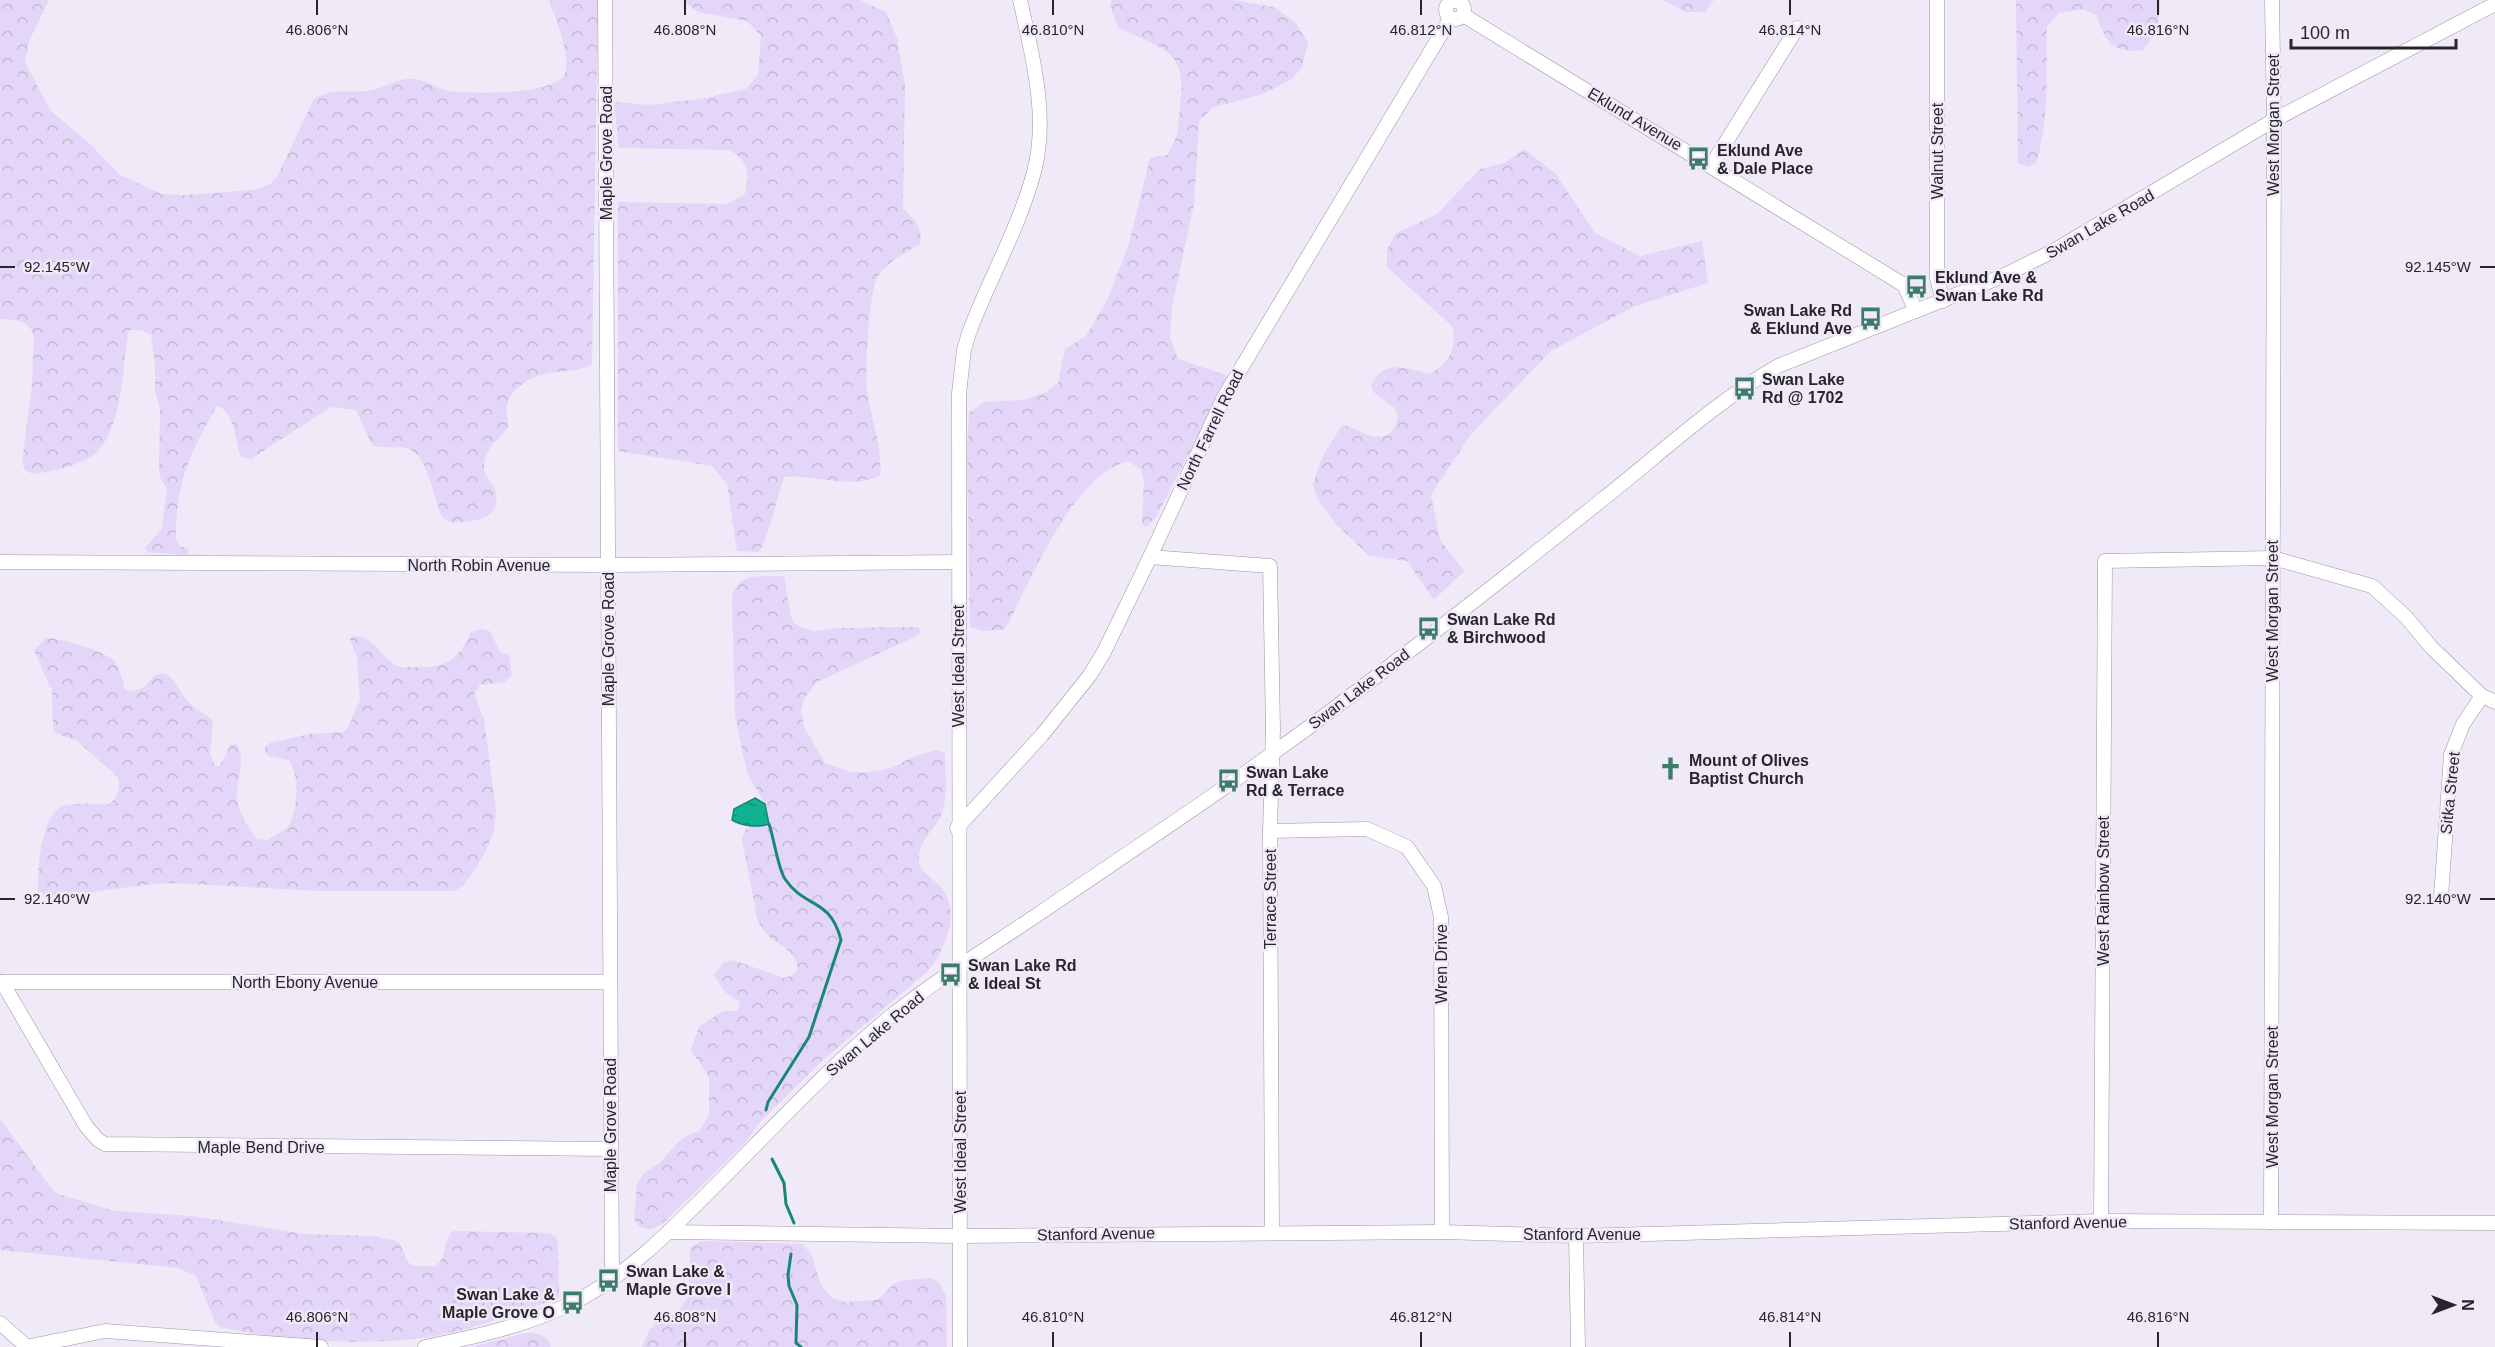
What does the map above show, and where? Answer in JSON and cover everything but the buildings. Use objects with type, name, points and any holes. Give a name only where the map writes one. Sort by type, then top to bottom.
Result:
[{"type":"street","name":"Maple Grove Road","points":[[605,0],[612,1278]]},
{"type":"street","name":"West Ideal Street","points":[[960,1347],[960,967],[957,828],[959,393],[964,350],[1035,170],[1038,143],[1036,82],[1020,0]]},
{"type":"street","name":"Walnut Street","points":[[1937,0],[1937,278],[1942,301]]},
{"type":"street","name":"West Morgan Street","points":[[2271,1222],[2274,120],[2272,0]]},
{"type":"street","points":[[1443,2],[1446,14],[1457,17]]},
{"type":"street","name":"Swan Lake Road","points":[[425,1347],[490,1333],[560,1309],[579,1300],[612,1278],[669,1232],[808,1093],[906,1005],[1273,753],[1498,583],[1755,380],[1778,366],[2002,276],[2063,246],[2274,120],[2495,3]]},
{"type":"street","name":"Eklund Avenue","points":[[1457,17],[1712,166],[1904,285],[1908,289],[1916,311]]},
{"type":"street","name":"North Farrell Road","points":[[957,828],[1042,735],[1090,675],[1104,652],[1202,441],[1240,369],[1457,17]]},
{"type":"street","points":[[1712,166],[1797,28]]},
{"type":"street","name":"Terrace Street","points":[[1150,557],[1270,566],[1273,753],[1270,831],[1272,1232]]},
{"type":"street","points":[[2272,558],[2372,586],[2406,617],[2431,647],[2488,699]]},
{"type":"street","name":"West Rainbow Street","points":[[2101,1221],[2105,561],[2272,558]]},
{"type":"street","name":"North Robin Avenue","points":[[0,562],[608,565],[959,562]]},
{"type":"street","name":"Sitka Street","points":[[2441,897],[2451,755],[2463,724],[2488,699]]},
{"type":"street","name":"Wren Drive","points":[[1270,831],[1366,829],[1407,847],[1434,886],[1441,917],[1442,1232]]},
{"type":"street","name":"North Ebony Avenue","points":[[1,982],[609,982]]},
{"type":"street","name":"Maple Bend Drive","points":[[1,982],[86,1126],[98,1140],[105,1144],[610,1149]]},
{"type":"street","name":"Stanford Avenue","points":[[669,1232],[959,1236],[1442,1232],[1576,1236],[2101,1221],[2495,1223]]},
{"type":"street","points":[[1576,1236],[1578,1347]]},
{"type":"street","points":[[0,1323],[25,1347],[105,1331],[321,1347]]},
{"type":"green space","points":[[0,0],[49,0],[29,41],[25,62],[50,110],[90,144],[120,175],[162,194],[184,195],[254,190],[270,184],[277,177],[314,99],[327,93],[372,90],[408,79],[419,80],[449,91],[474,93],[529,90],[557,82],[564,75],[566,59],[562,38],[549,0],[598,0],[592,364],[575,370],[540,375],[514,391],[507,407],[508,427],[490,448],[485,458],[485,472],[495,490],[496,501],[489,515],[474,521],[448,522],[441,515],[418,455],[408,449],[372,445],[356,410],[331,407],[251,459],[241,457],[231,420],[223,409],[217,406],[192,454],[181,485],[176,539],[180,546],[188,549],[189,553],[186,555],[147,552],[145,548],[162,529],[167,488],[161,480],[159,469],[160,411],[155,390],[155,363],[151,335],[141,330],[129,330],[115,419],[99,449],[87,459],[60,469],[33,474],[25,470],[22,462],[32,386],[34,337],[30,327],[26,324],[0,319]]},
{"type":"green space","points":[[683,0],[860,0],[886,12],[897,38],[905,87],[903,208],[917,224],[921,238],[920,244],[896,258],[881,272],[874,286],[868,332],[867,389],[880,453],[880,475],[857,482],[796,476],[784,477],[759,552],[737,551],[727,484],[712,466],[618,451],[618,202],[727,204],[745,194],[747,174],[745,164],[730,150],[619,148],[614,102],[650,105],[705,98],[746,89],[758,75],[761,36],[747,21],[698,12]]},
{"type":"green space","points":[[1112,0],[1233,0],[1274,7],[1296,23],[1308,43],[1302,67],[1292,79],[1263,94],[1212,108],[1199,121],[1194,204],[1172,307],[1170,338],[1178,359],[1229,376],[1156,517],[1146,527],[1142,524],[1144,482],[1141,470],[1129,461],[1108,470],[1089,486],[1055,532],[1005,629],[982,631],[970,626],[967,452],[969,413],[984,402],[1023,400],[1046,392],[1058,383],[1065,349],[1086,336],[1108,298],[1129,244],[1150,158],[1167,155],[1177,132],[1181,87],[1176,62],[1160,47],[1118,27],[1110,6]]},
{"type":"green space","points":[[1663,0],[1714,0],[1705,12],[1686,12]]},
{"type":"green space","points":[[2016,0],[2160,0],[2157,26],[2143,50],[2125,50],[2112,45],[2097,16],[2084,9],[2059,13],[2047,26],[2043,130],[2036,163],[2028,167],[2018,163]]},
{"type":"green space","points":[[1524,149],[1555,173],[1595,233],[1640,256],[1702,241],[1708,283],[1635,306],[1551,351],[1471,434],[1431,495],[1440,540],[1464,571],[1434,600],[1407,561],[1369,556],[1336,524],[1317,498],[1313,485],[1324,454],[1341,427],[1344,425],[1375,437],[1382,437],[1393,430],[1397,421],[1397,412],[1371,387],[1381,372],[1396,367],[1430,374],[1447,360],[1453,348],[1452,326],[1387,267],[1387,250],[1395,234],[1437,214],[1480,169],[1505,163]]},
{"type":"green space","points":[[760,576],[784,576],[791,617],[799,626],[814,631],[839,628],[918,627],[920,631],[919,635],[817,682],[804,699],[801,711],[804,727],[825,763],[850,772],[870,772],[891,768],[917,755],[938,750],[945,754],[945,803],[940,818],[922,844],[919,860],[920,866],[943,890],[948,900],[950,921],[948,932],[940,953],[928,971],[823,1060],[759,1123],[746,1142],[663,1223],[655,1228],[644,1229],[634,1219],[637,1184],[643,1174],[661,1162],[678,1142],[699,1131],[709,1115],[709,1077],[691,1050],[699,1027],[723,1011],[738,1011],[740,1002],[725,992],[714,975],[723,963],[733,960],[784,978],[793,975],[798,969],[792,954],[766,933],[757,918],[742,839],[745,830],[751,825],[762,826],[769,821],[765,804],[747,773],[735,716],[732,596],[740,582],[746,579]]},
{"type":"green space","points":[[479,629],[490,631],[500,652],[509,655],[512,675],[505,682],[480,685],[474,694],[484,719],[496,811],[494,830],[486,851],[463,886],[454,891],[321,891],[172,883],[111,889],[53,902],[38,890],[40,854],[46,828],[58,809],[77,804],[110,804],[119,787],[117,776],[77,741],[55,733],[52,688],[34,650],[46,638],[82,646],[109,657],[118,667],[124,688],[128,691],[141,689],[159,674],[171,678],[188,702],[213,721],[210,754],[215,766],[220,766],[231,744],[237,744],[241,761],[237,791],[240,811],[257,839],[268,840],[288,826],[292,819],[296,802],[296,783],[289,760],[269,756],[265,753],[265,747],[270,743],[310,734],[343,732],[347,729],[360,700],[357,658],[350,639],[353,636],[371,642],[396,665],[432,667],[455,657],[471,632]]},
{"type":"green space","points":[[0,1119],[55,1193],[115,1211],[192,1216],[304,1234],[371,1236],[393,1240],[400,1244],[408,1263],[413,1266],[436,1266],[442,1258],[447,1239],[453,1231],[549,1233],[555,1236],[558,1243],[559,1298],[467,1329],[411,1339],[328,1341],[271,1336],[220,1327],[215,1322],[196,1276],[178,1268],[0,1250]]},
{"type":"green space","points":[[701,1241],[803,1244],[812,1256],[821,1285],[832,1298],[845,1302],[877,1300],[895,1283],[931,1278],[940,1284],[946,1296],[947,1347],[642,1347],[649,1331],[658,1321],[677,1313],[689,1296],[690,1248]]},
{"type":"green space","points":[[526,1333],[542,1336],[548,1340],[551,1347],[471,1347]]},
{"type":"water","points":[[755,798],[765,804],[769,824],[750,826],[732,820],[734,809]]},
{"type":"waterway","points":[[766,1110],[768,1102],[809,1037],[841,940],[836,926],[824,910],[801,895],[785,879],[769,824]]},
{"type":"waterway","points":[[772,1159],[784,1183],[786,1204],[794,1223]]},
{"type":"waterway","points":[[791,1254],[789,1286],[797,1305],[796,1343],[801,1347]]},
{"type":"place","name":"Eklund Ave & Dale Place","points":[[1699,159]]},
{"type":"place","name":"Eklund Ave & Swan Lake Rd","points":[[1917,286]]},
{"type":"place","name":"Swan Lake Rd & Eklund Ave","points":[[1870,319]]},
{"type":"place","name":"Swan Lake Rd @ 1702","points":[[1744,388]]},
{"type":"place","name":"Swan Lake Rd & Birchwood","points":[[1429,628]]},
{"type":"place","name":"Mount of Olives Baptist Church","points":[[1671,769]]},
{"type":"place","name":"Swan Lake Rd & Terrace","points":[[1228,781]]},
{"type":"place","name":"Swan Lake Rd & Ideal St","points":[[950,974]]},
{"type":"place","name":"Swan Lake & Maple Grove I","points":[[608,1280]]},
{"type":"place","name":"Swan Lake & Maple Grove O","points":[[573,1303]]}]
